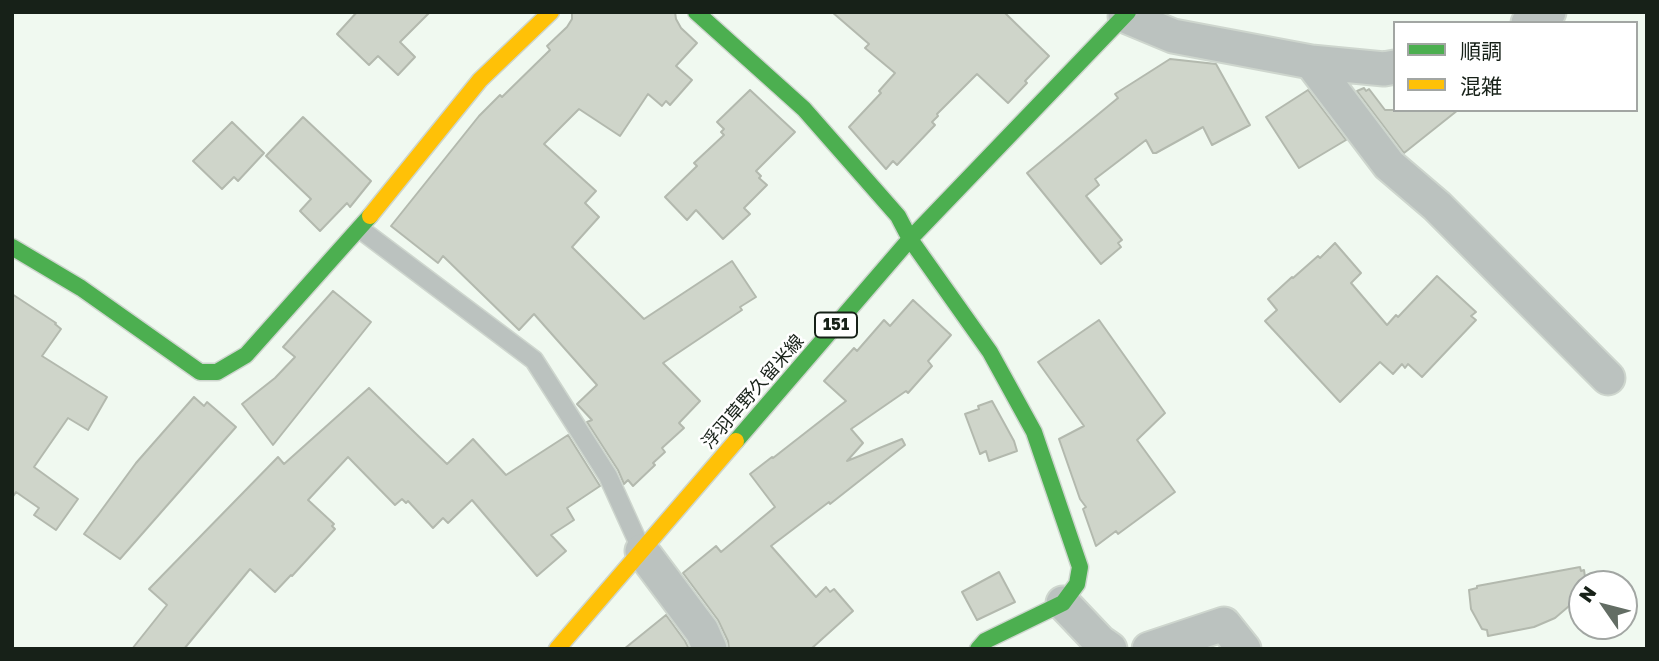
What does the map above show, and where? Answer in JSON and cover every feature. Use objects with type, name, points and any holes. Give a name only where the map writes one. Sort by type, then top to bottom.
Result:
[{"type":"street","points":[[12,247],[81,288],[200,372],[217,372],[246,355],[360,229],[480,80],[551,12]]},
{"type":"street","points":[[696,12],[804,109],[898,216],[910,239],[990,352],[1034,432],[1080,567],[1077,584],[1063,603],[985,641],[978,649]]},
{"type":"street","points":[[1532,21],[1549,12]]},
{"type":"street","points":[[1126,14],[1173,36],[1311,62],[1384,69],[1393,67]]},
{"type":"street","name":"浮羽草野久留米線","points":[[557,649],[910,239],[1126,14]]},
{"type":"street","points":[[1311,62],[1390,165],[1437,206],[1608,378]]},
{"type":"street","points":[[642,551],[702,631],[710,649]]},
{"type":"street","points":[[1063,603],[1110,649]]},
{"type":"street","points":[[1149,649],[1224,624],[1244,649]]},
{"type":"lane","points":[[360,229],[534,360],[608,476],[642,551]]},
{"type":"building","points":[[357,12],[430,12],[400,42],[415,57],[398,75],[378,56],[369,65],[337,34]]},
{"type":"building","points":[[572,12],[675,12],[681,28],[697,43],[676,66],[692,80],[670,105],[666,101],[662,106],[648,94],[620,136],[579,109],[544,144],[596,191],[585,203],[599,217],[572,247],[644,319],[732,261],[756,297],[740,307],[742,310],[663,363],[700,401],[679,423],[684,428],[662,448],[665,452],[653,463],[655,465],[633,486],[628,480],[624,484],[587,422],[592,420],[577,404],[597,385],[534,314],[519,330],[443,256],[438,263],[391,226],[479,116],[550,50],[547,46],[567,27],[572,19]]},
{"type":"building","points":[[832,12],[1004,12],[1049,56],[1008,103],[977,74],[937,114],[932,122],[935,125],[897,165],[893,161],[886,169],[849,127],[881,93],[879,91],[895,73],[865,48],[869,44]]},
{"type":"building","points":[[1170,59],[1216,64],[1250,125],[1212,145],[1203,127],[1156,153],[1153,153],[1146,140],[1095,179],[1099,185],[1086,196],[1122,240],[1118,243],[1121,247],[1101,264],[1027,173],[1118,98],[1115,94]]},
{"type":"building","points":[[1369,89],[1385,110],[1393,112],[1455,112],[1404,153],[1357,91]]},
{"type":"building","points":[[750,90],[795,132],[756,171],[767,185],[744,208],[750,214],[723,239],[696,210],[687,220],[665,197],[697,166],[694,163],[724,135],[721,132],[724,129],[717,122]]},
{"type":"building","points":[[1308,90],[1346,140],[1299,168],[1266,117]]},
{"type":"building","points":[[303,117],[371,181],[350,207],[347,203],[320,231],[300,211],[311,199],[266,156]]},
{"type":"building","points":[[232,122],[264,153],[238,181],[234,177],[222,189],[193,161]]},
{"type":"building","points":[[1335,243],[1361,273],[1351,283],[1387,325],[1437,276],[1476,312],[1471,316],[1476,320],[1422,377],[1408,364],[1405,368],[1402,364],[1393,374],[1380,362],[1340,402],[1265,321],[1277,310],[1268,299]]},
{"type":"building","points":[[333,291],[371,322],[273,445],[242,404],[275,378],[295,357],[283,347]]},
{"type":"building","points":[[12,294],[61,329],[42,356],[107,397],[88,430],[68,418],[34,467],[78,499],[56,530],[34,515],[39,508],[16,492],[12,498]]},
{"type":"building","points":[[913,300],[951,335],[928,361],[932,366],[908,393],[906,391],[851,429],[863,443],[847,461],[902,439],[905,445],[771,546],[816,597],[826,587],[830,592],[834,589],[853,611],[811,649],[729,649],[718,620],[683,573],[716,546],[721,552],[775,507],[750,474],[846,401],[824,381],[854,348],[857,351],[884,320],[890,326]]},
{"type":"building","points":[[1099,320],[1165,413],[1137,440],[1175,492],[1118,534],[1116,531],[1096,546],[1083,509],[1086,507],[1080,499],[1059,439],[1084,426],[1038,362]]},
{"type":"building","points":[[369,388],[447,464],[473,439],[506,475],[568,435],[600,486],[567,508],[574,520],[551,535],[566,551],[537,576],[472,500],[448,523],[443,518],[433,528],[408,501],[406,503],[402,499],[395,505],[348,457],[308,500],[334,524],[332,526],[335,529],[275,592],[250,569],[184,649],[132,649],[167,605],[149,589],[278,457],[284,464]]},
{"type":"building","points":[[194,397],[204,406],[207,402],[236,427],[120,559],[84,534],[136,463]]},
{"type":"building","points":[[992,401],[1017,451],[989,461],[986,451],[980,454],[965,414]]},
{"type":"building","points":[[1580,567],[1581,570],[1568,570],[1568,607],[1555,618],[1534,627],[1488,636],[1487,630],[1482,629],[1471,609],[1469,590],[1477,586]]},
{"type":"building","points":[[999,572],[1015,602],[977,620],[962,592]]},
{"type":"building","points":[[666,615],[689,649],[624,649]]},
{"type":"traffic: fast","points":[[696,12],[804,109],[898,216],[910,239],[990,352],[1034,432],[1080,567],[1077,584],[1063,603],[985,641],[978,649]]},
{"type":"traffic: fast","points":[[736,441],[910,239],[1128,12]]},
{"type":"traffic: fast","points":[[12,247],[81,288],[200,372],[217,372],[246,355],[370,216]]},
{"type":"traffic: slow","points":[[370,216],[480,80],[551,12]]},
{"type":"traffic: slow","points":[[557,649],[736,441]]}]
